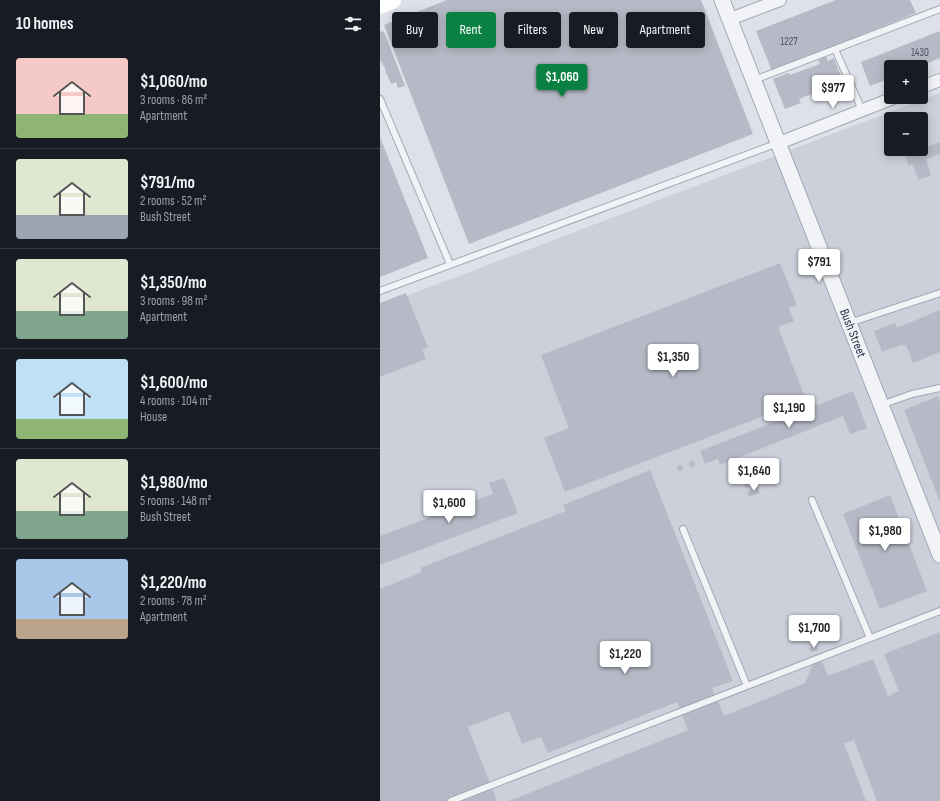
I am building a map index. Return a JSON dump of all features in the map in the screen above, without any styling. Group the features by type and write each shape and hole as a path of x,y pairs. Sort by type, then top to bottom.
{"main road":[{"path":"380,5 392,0"}],"street":[{"name":"Bush Street","path":"722,0 881,405 939,548"},
{"path":"730,19 780,0"},
{"path":"928,84 940,80"},
{"path":"778,143 884,102"}],"lane":[{"path":"754,80 940,9"},
{"path":"835,49 862,110"},
{"path":"380,98 450,264"},
{"path":"380,291 778,143"},
{"path":"849,323 940,293"},
{"path":"881,405 912,394 940,388"},
{"path":"812,500 870,638"},
{"path":"683,529 747,686"},
{"path":"451,801 940,611"}],"shaded area":[{"path":"940,93 940,801 380,801 380,306 884,114 884,156 928,156 928,112 890,112 911,104 928,104 928,98"}],"building":[{"path":"447,0 701,0 753,134 469,244 393,48 438,48 438,12 417,12"},
{"path":"836,0 910,0 916,13 772,71 756,31"},
{"path":"392,22 392,46 384,25"},
{"path":"380,31 384,32 405,86 398,88 396,82 391,84 386,74 385,68 380,60"},
{"path":"940,31 940,58 928,63 928,60 884,60 884,81 870,86 861,62"},
{"path":"826,56 828,61 834,58 843,82 799,99 801,103 785,109 773,79 789,73 790,75 820,64 818,60"},
{"path":"380,137 428,258 380,277"},
{"path":"940,142 940,154 926,159 931,175 919,180 912,164 909,166 905,156 928,156 928,147"},
{"path":"780,263 797,305 789,308 794,321 778,327 806,400 565,492 544,438 569,428 541,355"},
{"path":"406,293 428,347 422,350 426,359 380,377 380,303"},
{"path":"940,310 940,352 913,363 906,345 903,346 903,344 882,352 874,331 895,323 897,328"},
{"path":"853,391 867,428 850,434 843,416 720,465 718,459 705,464 700,451"},
{"path":"938,396 940,402 940,502 904,410"},
{"path":"692,461 695,464 692,467 689,464"},
{"path":"680,465 683,468 680,471 677,468"},
{"path":"650,470 733,681 712,688 724,716 805,683 814,663 821,660 828,676 873,659 888,696 899,691 884,654 940,632 940,801 877,801 854,740 844,743 866,801 509,801 688,730 677,702 548,753 541,737 522,744 509,711 468,727 497,801 380,801 380,589 422,572 420,568 566,511 563,505"},
{"path":"504,478 518,513 380,565 380,536 493,494 489,483"},
{"path":"755,479 757,484 745,488 744,483"},
{"path":"758,487 760,493 749,497 747,492"},
{"path":"890,495 927,591 880,609 843,514"},
{"path":"816,645 818,650 811,652 809,648"}]}
